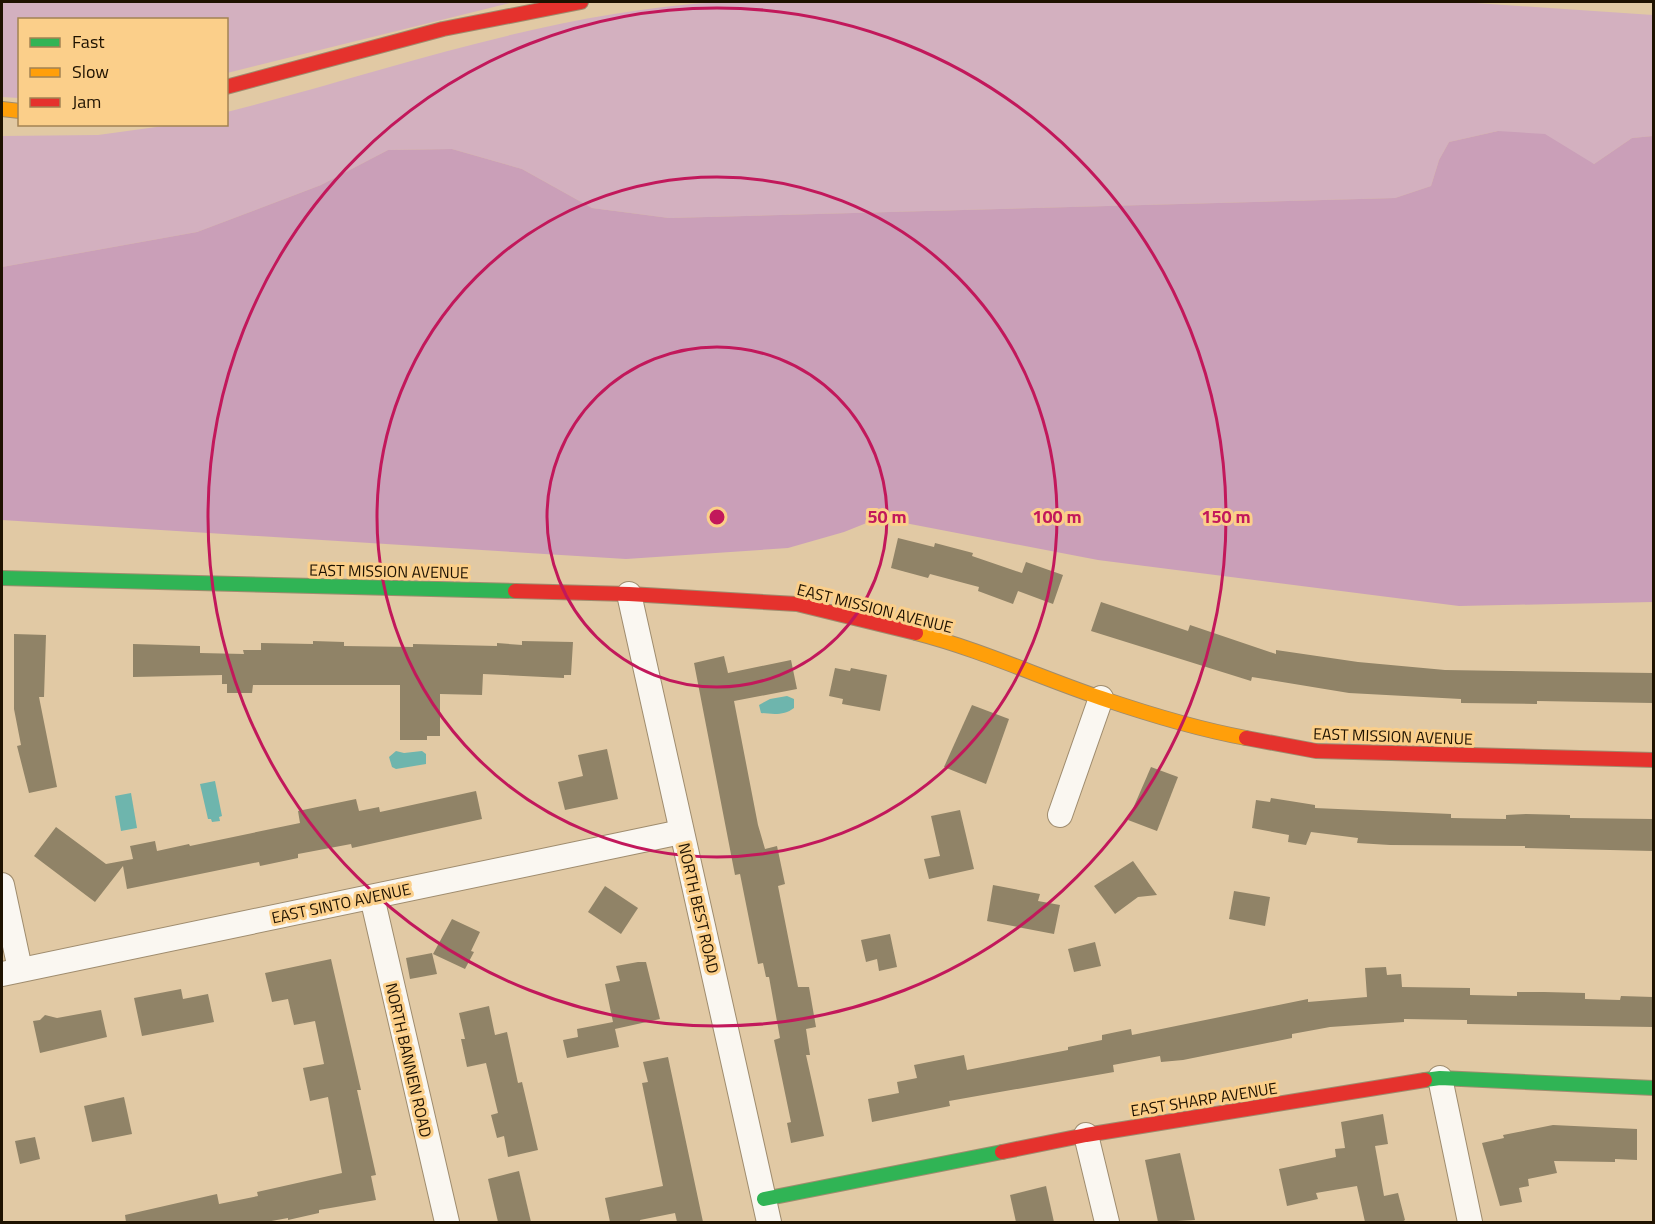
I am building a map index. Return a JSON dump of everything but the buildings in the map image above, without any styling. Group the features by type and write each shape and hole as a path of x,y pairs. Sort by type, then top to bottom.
{"main road":[{"path":"228,86 443,29 580,2"},
{"path":"2,109 18,111"},
{"path":"2,120 18,119"},
{"name":"EAST MISSION AVENUE","path":"2,578 629,594 797,604 947,641 1101,698 1210,731 1316,751 1653,760"},
{"name":"EAST SHARP AVENUE","path":"767,1211 1086,1135 1440,1078 1653,1088"}],"street":[{"name":"NORTH BEST ROAD","path":"629,594 767,1211"},
{"path":"1060,815 1101,698"},
{"name":"EAST SINTO AVENUE","path":"11,972 681,832"},
{"path":"2,885 11,972"},
{"name":"NORTH BANNEN ROAD","path":"372,897 447,1222"},
{"path":"1440,1078 1470,1222"},
{"path":"1086,1135 1107,1222"}],"shaded area":[{"path":"2,2 514,2 228,73 228,18 18,18 18,98 2,97"},
{"path":"722,2 1461,2 1653,15 1653,136 1632,138 1594,164 1498,131 1449,142 1439,160 1431,186 1395,198 669,218 592,208 522,169 452,149 388,150 321,185 197,232 2,267 2,136 98,135 164,126 228,126 228,112 533,30 596,17"},
{"path":"1498,131 1545,134 1594,164 1632,138 1653,136 1653,602 1459,606 1098,560 879,518 844,532 788,548 626,559 2,520 2,267 197,232 321,185 388,150 452,149 522,169 592,208 669,218 1395,198 1431,186 1439,160 1449,142"}],"water":[{"path":"787,696 794,699 794,708 790,711 778,714 761,713 759,705 770,699"},
{"path":"396,751 404,753 422,751 426,754 426,764 396,769 392,767 389,757"},
{"path":"215,781 222,816 219,817 220,821 212,822 208,819 200,784"},
{"path":"131,793 137,828 121,831 115,796"}],"traffic: fast":[{"path":"2,578 515,591"},
{"path":"1425,1080 1440,1078 1654,1088"},
{"path":"764,1199 1002,1152"}],"traffic: slow":[{"path":"2,109 18,111"},
{"path":"916,633 963,647 1137,710 1191,726 1246,738"}],"traffic: jam":[{"path":"228,86 443,29 581,2"},
{"path":"515,591 629,594 797,604 916,633"},
{"path":"1246,738 1316,751 1654,760"},
{"path":"1002,1152 1086,1135 1425,1080"}]}
